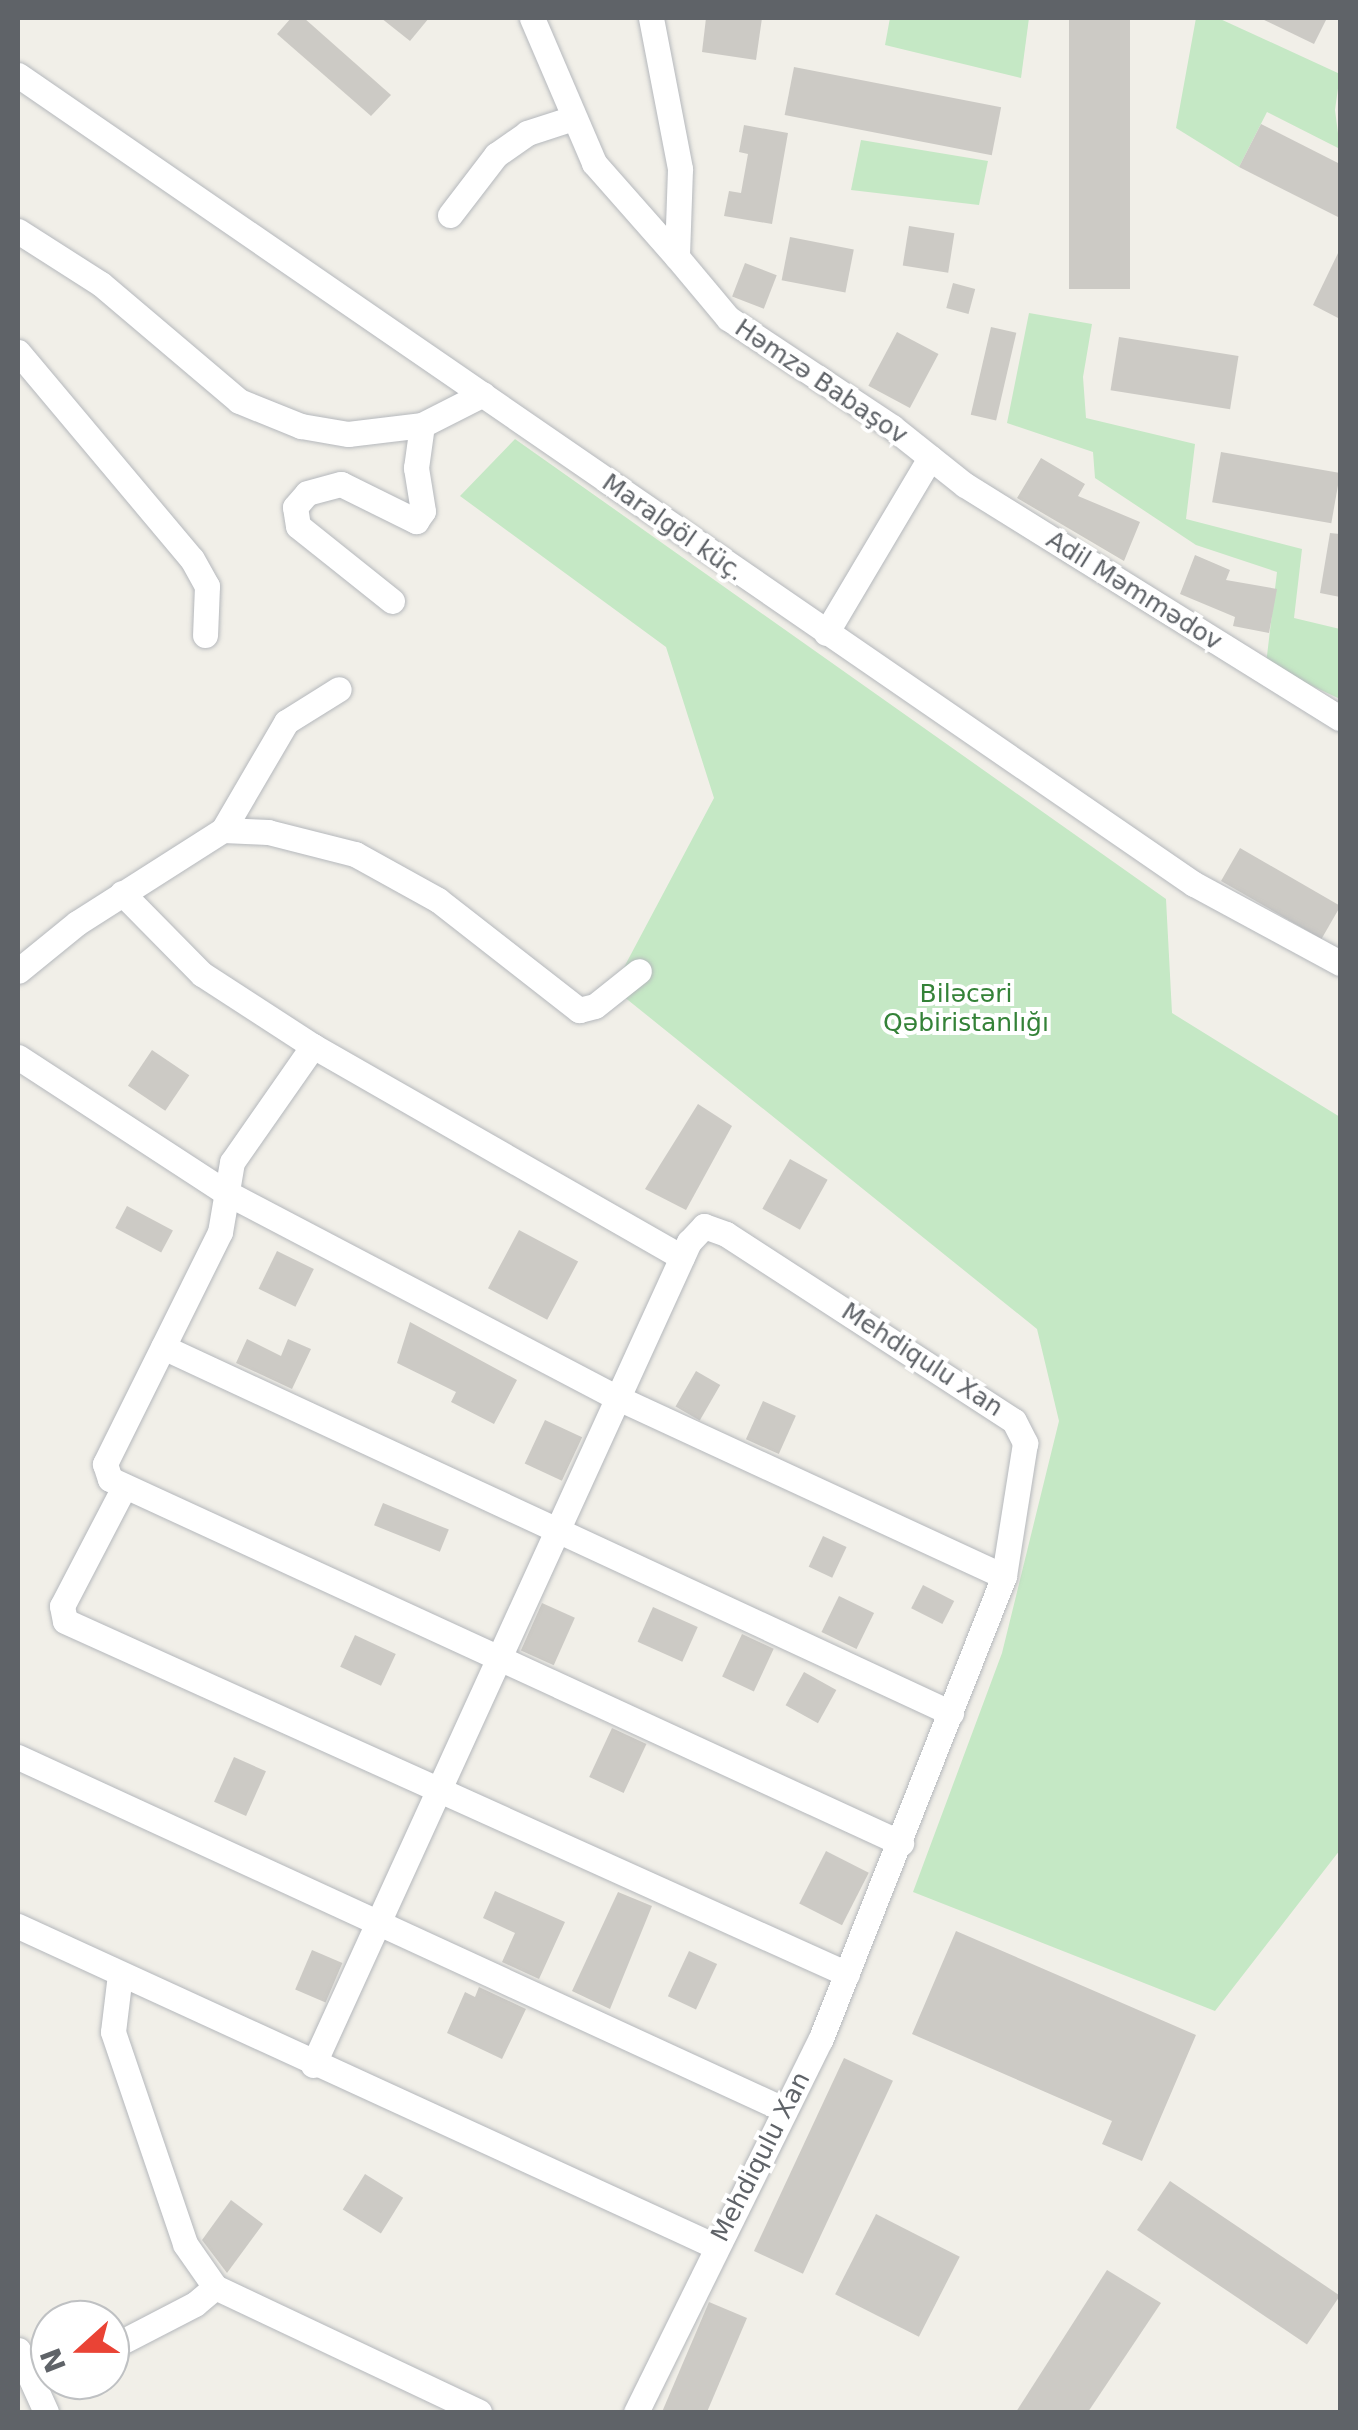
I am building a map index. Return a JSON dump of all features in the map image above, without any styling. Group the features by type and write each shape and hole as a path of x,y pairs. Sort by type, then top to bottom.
{"street":[{"name":"Həmzə Babaşov","path":"532,18 570,119 594,163 677,256 756,341 930,458"},
{"path":"651,18 680,168 677,256"},
{"name":"Maralgöl küç.","path":"18,75 1194,884 1340,964"},
{"path":"450,214 496,155 527,133 570,119"},
{"path":"18,231 101,284 239,401 301,426 348,434 422,426 483,394"},
{"path":"18,352 192,560 207,586 205,634"},
{"path":"392,601 298,526 295,507 307,493 341,484 416,521 424,510 416,468 422,426"},
{"path":"826,633 930,458"},
{"name":"Adil Məmmədov","path":"930,458 1340,718"},
{"path":"18,971 122,893 223,830 286,722 339,689"},
{"path":"223,830 268,832 355,854 438,900 579,1010 596,1006 639,971"},
{"path":"122,893 202,974 313,1046 682,1257"},
{"path":"313,1046 232,1162 220,1232 105,1464 122,1489 902,1843"},
{"path":"18,1056 227,1193 618,1398 1004,1576"},
{"name":"Mehdiqulu Xan","path":"313,2066 682,1257 704,1226 726,1234 1014,1420 1024,1443 1004,1576 952,1713 902,1843 786,2110 715,2246 636,2412"},
{"path":"163,1347 952,1713"},
{"path":"122,1489 62,1606 66,1621 847,1974"},
{"path":"18,1757 786,2110"},
{"path":"18,1926 313,2066 715,2246"},
{"path":"120,1974 112,2032 185,2244 215,2287 479,2412"},
{"path":"130,2338 195,2304 215,2287"}],"green space":[{"path":"890,18 1029,18 1021,78 885,45"},
{"path":"1196,18 1218,18 1340,74 1335,110 1340,149 1267,112 1239,167 1176,128"},
{"path":"861,140 988,161 979,205 851,190"},
{"path":"1029,313 1092,324 1083,377 1086,418 1195,444 1186,519 1302,549 1294,618 1340,629 1340,699 1266,664 1277,572 1196,545 1095,478 1093,452 1007,423"},
{"name":"Biləcəri Qəbiristanlığı","path":"515,439 1166,899 1172,1013 1340,1117 1340,1850 1215,2011 913,1892 1002,1653 1059,1421 1037,1329 613,988 714,798 666,647 460,496"}],"building":[{"path":"291,18 304,18 391,95 371,116 277,34"},
{"path":"381,18 429,18 410,41"},
{"path":"706,18 762,18 756,60 702,52"},
{"path":"1069,18 1130,18 1130,289 1069,289"},
{"path":"1260,18 1327,18 1314,44"},
{"path":"794,67 1001,107 992,155 785,115"},
{"path":"1261,124 1340,164 1340,218 1239,167"},
{"path":"744,125 788,133 772,224 724,216 729,191 741,193 748,154 739,152"},
{"path":"909,226 954,233 948,273 903,266"},
{"path":"790,237 854,249 845,293 782,280"},
{"path":"1340,249 1340,319 1313,305"},
{"path":"745,263 777,275 764,309 732,297"},
{"path":"953,283 975,289 968,314 946,308"},
{"path":"991,327 1016,333 996,421 971,415"},
{"path":"897,332 938,354 910,408 868,386"},
{"path":"1119,337 1239,356 1230,409 1111,390"},
{"path":"1221,452 1340,473 1331,523 1212,502"},
{"path":"1041,458 1085,484 1078,496 1140,522 1124,561 1017,498"},
{"path":"1330,533 1340,534 1340,597 1320,593"},
{"path":"1195,555 1230,570 1226,580 1277,589 1269,633 1233,626 1235,617 1180,594"},
{"path":"1240,848 1340,906 1321,939 1221,881"},
{"path":"152,1050 189,1075 165,1111 128,1086"},
{"path":"698,1104 732,1126 686,1210 645,1189"},
{"path":"790,1159 828,1180 800,1230 762,1209"},
{"path":"127,1206 173,1230 161,1252 115,1228"},
{"path":"519,1230 578,1261 547,1320 488,1288"},
{"path":"277,1251 314,1269 295,1307 259,1289"},
{"path":"410,1322 517,1380 494,1424 451,1402 456,1392 397,1363"},
{"path":"247,1339 281,1356 288,1339 311,1349 292,1389 236,1363"},
{"path":"696,1371 720,1385 700,1421 676,1407"},
{"path":"763,1401 796,1416 779,1454 746,1439"},
{"path":"545,1420 582,1437 562,1481 525,1464"},
{"path":"383,1503 449,1530 440,1552 374,1525"},
{"path":"823,1536 847,1547 832,1578 809,1567"},
{"path":"923,1585 954,1601 942,1624 911,1608"},
{"path":"839,1596 874,1613 857,1649 821,1632"},
{"path":"542,1603 575,1618 554,1665 521,1651"},
{"path":"653,1607 698,1627 682,1662 638,1642"},
{"path":"742,1634 774,1649 754,1691 722,1677"},
{"path":"355,1635 396,1654 381,1686 340,1667"},
{"path":"804,1672 836,1690 818,1723 786,1705"},
{"path":"612,1728 646,1744 624,1793 589,1777"},
{"path":"234,1757 266,1771 246,1816 214,1802"},
{"path":"826,1851 869,1873 842,1925 799,1904"},
{"path":"495,1891 565,1922 539,1979 502,1962 515,1933 483,1918"},
{"path":"618,1892 652,1906 610,2009 572,1991"},
{"path":"956,1931 1196,2035 1142,2161 1102,2144 1112,2121 912,2034"},
{"path":"312,1950 342,1963 326,2002 295,1990"},
{"path":"689,1951 717,1964 696,2009 668,1996"},
{"path":"479,1987 526,2009 502,2059 447,2033 465,1992 475,1997"},
{"path":"844,2058 893,2081 803,2274 754,2251"},
{"path":"365,2174 403,2198 381,2233 343,2210"},
{"path":"1170,2181 1340,2296 1307,2345 1137,2230"},
{"path":"231,2200 263,2224 227,2273 202,2240"},
{"path":"876,2214 960,2257 919,2337 835,2294"},
{"path":"1107,2270 1161,2303 1088,2412 1016,2412"},
{"path":"709,2302 747,2318 707,2412 662,2412"}]}
